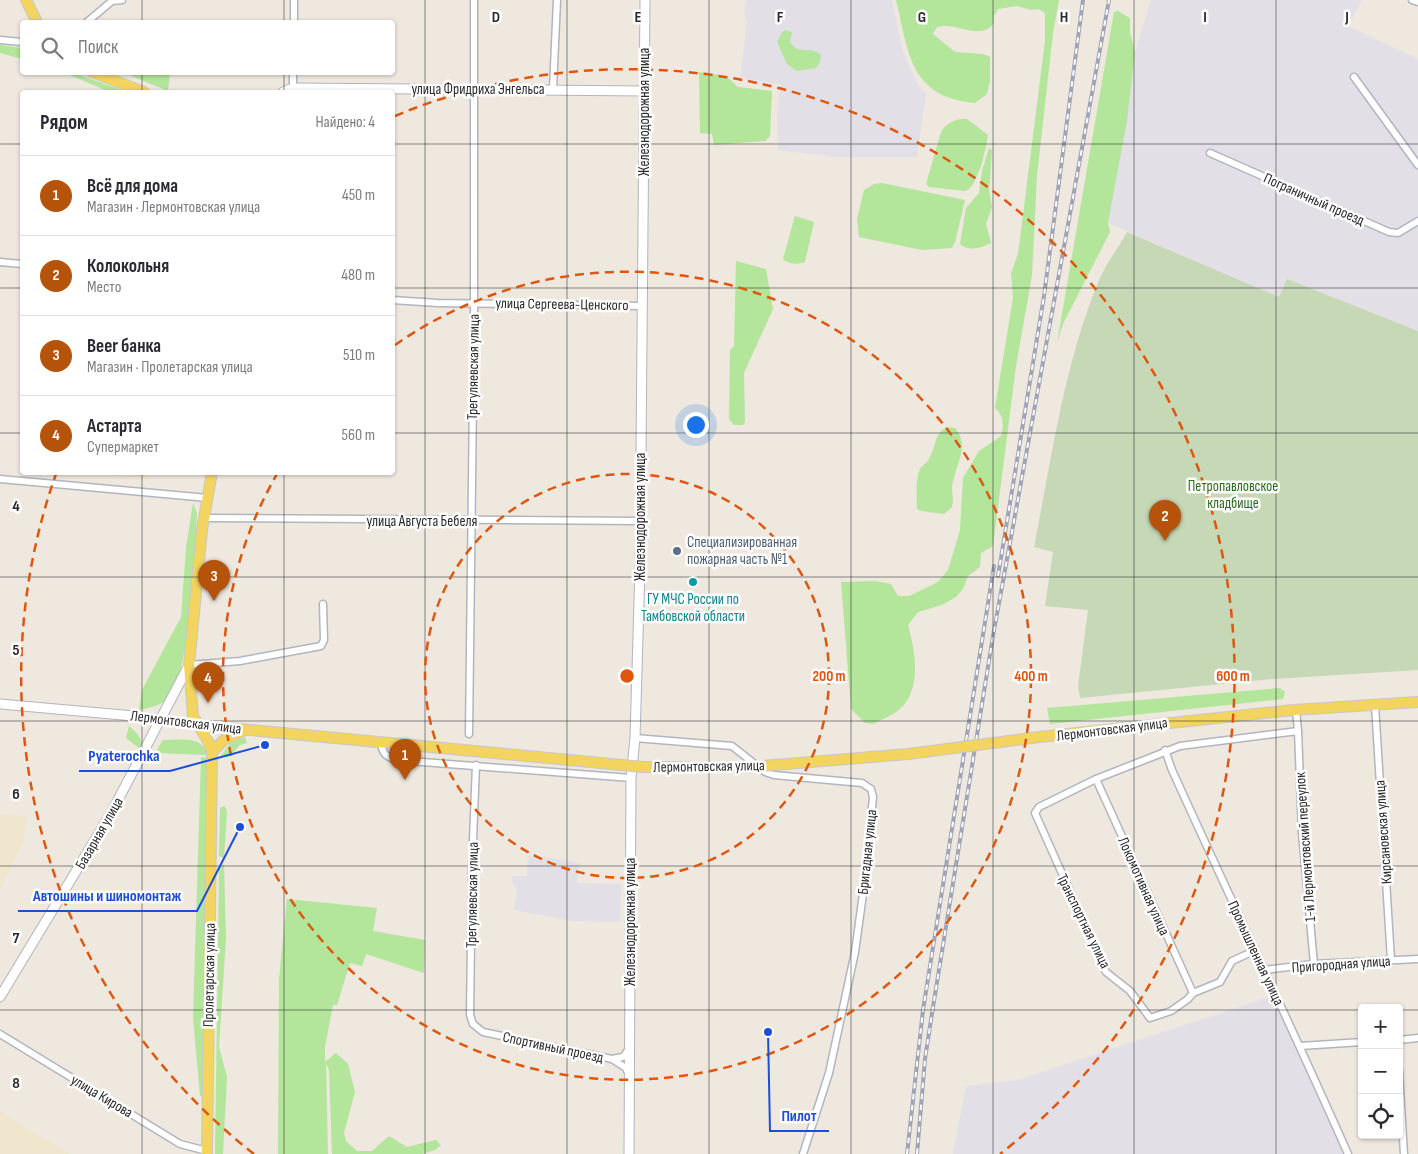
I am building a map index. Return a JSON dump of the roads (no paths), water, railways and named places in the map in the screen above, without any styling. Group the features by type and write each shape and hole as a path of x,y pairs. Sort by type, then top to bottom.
{"main road":[{"path":"26,0 36,20"},
{"path":"100,75 139,90"},
{"name":"Пролетарская улица","path":"207,1153 212,752 209,743 197,725 191,705 189,665 204,518 212,475"},
{"name":"Лермонтовская улица","path":"197,725 643,767 751,767 899,755 1039,737 1296,710 1418,702"},
{"path":"212,752 229,736 248,730"}],"street":[{"path":"89,20 113,1 122,0"},
{"path":"294,0 294,20"},
{"name":"Трегуляевская улица","path":"469,734 474,303 474,0"},
{"path":"553,89 557,0"},
{"name":"Железнодорожная улица","path":"629,1154 631,778 635,738 640,521 645,0"},
{"path":"1412,0 1418,2"},
{"path":"0,40 20,42"},
{"path":"293,75 293,88"},
{"path":"1354,77 1418,165"},
{"name":"улица Фридриха Энгельса","path":"288,90 293,88 644,91"},
{"name":"Пограничный проезд","path":"1210,153 1389,232 1398,233 1418,221"},
{"path":"0,262 20,264"},
{"name":"улица Сергеева-Ценского","path":"395,300 641,306"},
{"path":"0,479 208,498"},
{"name":"улица Августа Бебеля","path":"204,518 640,521"},
{"path":"189,665 240,661 321,646 324,640 323,604"},
{"name":"Базарная улица","path":"0,997 110,815 162,720 189,665"},
{"name":"Лермонтовская улица","path":"0,704 197,725"},
{"name":"Кирсановская улица","path":"1375,705 1391,960"},
{"name":"1-й Лермонтовский переулок","path":"1296,710 1302,833 1314,964"},
{"path":"1096,779 1180,746 1298,731"},
{"name":"Бригадная улица","path":"635,738 732,746 741,751 765,772 862,783 871,789 873,797 855,952 829,1073 803,1154"},
{"path":"381,742 387,757 396,760 631,778"},
{"name":"Промышленная улица","path":"1166,750 1172,770 1348,1154"},
{"name":"Трегуляевская улица","path":"473,1024 470,1015 472,865 476,765"},
{"name":"Транспортная улица","path":"1096,779 1039,807 1035,813 1106,972 1130,991 1150,1018 1172,1011 1188,1000 1192,993"},
{"name":"Локомотивная улица","path":"1096,779 1192,993"},
{"path":"1192,993 1220,982 1232,961 1254,951"},
{"name":"Пригородная улица","path":"1264,970 1314,964 1418,959"},
{"name":"Спортивный проезд","path":"473,1024 483,1032 612,1060 626,1068 630,1076"},
{"name":"улица Кирова","path":"0,1034 180,1144 207,1153"},
{"path":"1403,1040 1418,1038"},
{"path":"1300,1046 1358,1042"},
{"path":"612,1060 622,1057 630,1046"},
{"path":"1400,1094 1404,1154"}],"railway":[{"path":"998,576 1044,296 1083,0"},
{"path":"917,1154 925,1059 993,636 1109,0"},
{"path":"907,1154 923,1010 994,566"}],"place":[{"name":"Колокольня","path":"1165,541"},
{"name":"Специализированная пожарная часть №1","path":"677,551"},
{"name":"ГУ МЧС России по Тамбовской области","path":"693,582"},
{"name":"Beer банка","path":"214,601"},
{"name":"Астарта","path":"208,703"},
{"name":"Pyaterochka","path":"265,745"},
{"name":"Всё для дома","path":"405,780"},
{"name":"Автошины и шиномонтаж","path":"240,827"},
{"name":"Пилот","path":"768,1032"}],"park label":[{"name":"Петропавловское кладбище","path":"1233,494"}]}
